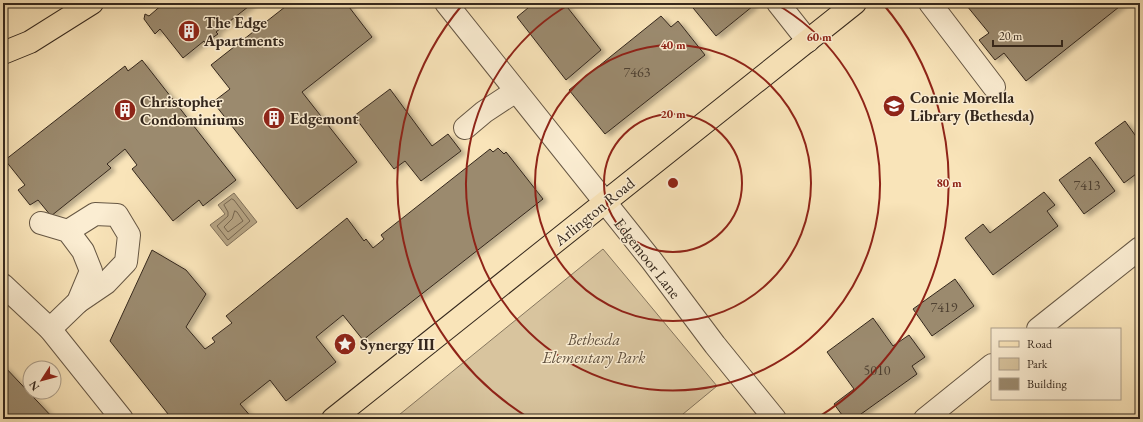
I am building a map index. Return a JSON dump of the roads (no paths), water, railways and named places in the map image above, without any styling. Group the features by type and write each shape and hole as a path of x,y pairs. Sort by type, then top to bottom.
{"main road":[{"path":"3,53 30,42 92,3"},
{"name":"Arlington Road","path":"333,419 855,3"}],"street":[{"name":"Edgemoor Lane","path":"446,3 652,261 715,345 775,419"},
{"path":"778,3 808,41"},
{"path":"930,3 994,87"},
{"path":"465,128 484,112 516,91"},
{"path":"50,329 78,302 106,283 126,262 128,235 117,215 96,214 68,231"},
{"path":"41,223 68,231 83,251 91,271 78,302"},
{"path":"1039,328 1140,249"},
{"path":"3,285 50,329 122,419"},
{"path":"924,419 991,366"}],"water":[{"path":"234,193 257,222 227,246 210,225 225,214 218,205"}],"place":[{"name":"The Edge Apartments","path":"189,31"},
{"name":"Connie Morella Library (Bethesda)","path":"894,106"},
{"name":"Christopher Condominiums","path":"125,110"},
{"name":"Edgemont","path":"274,118"},
{"name":"Synergy III","path":"345,344"}],"park label":[{"name":"Bethesda Elementary Park","path":"594,348"}]}
